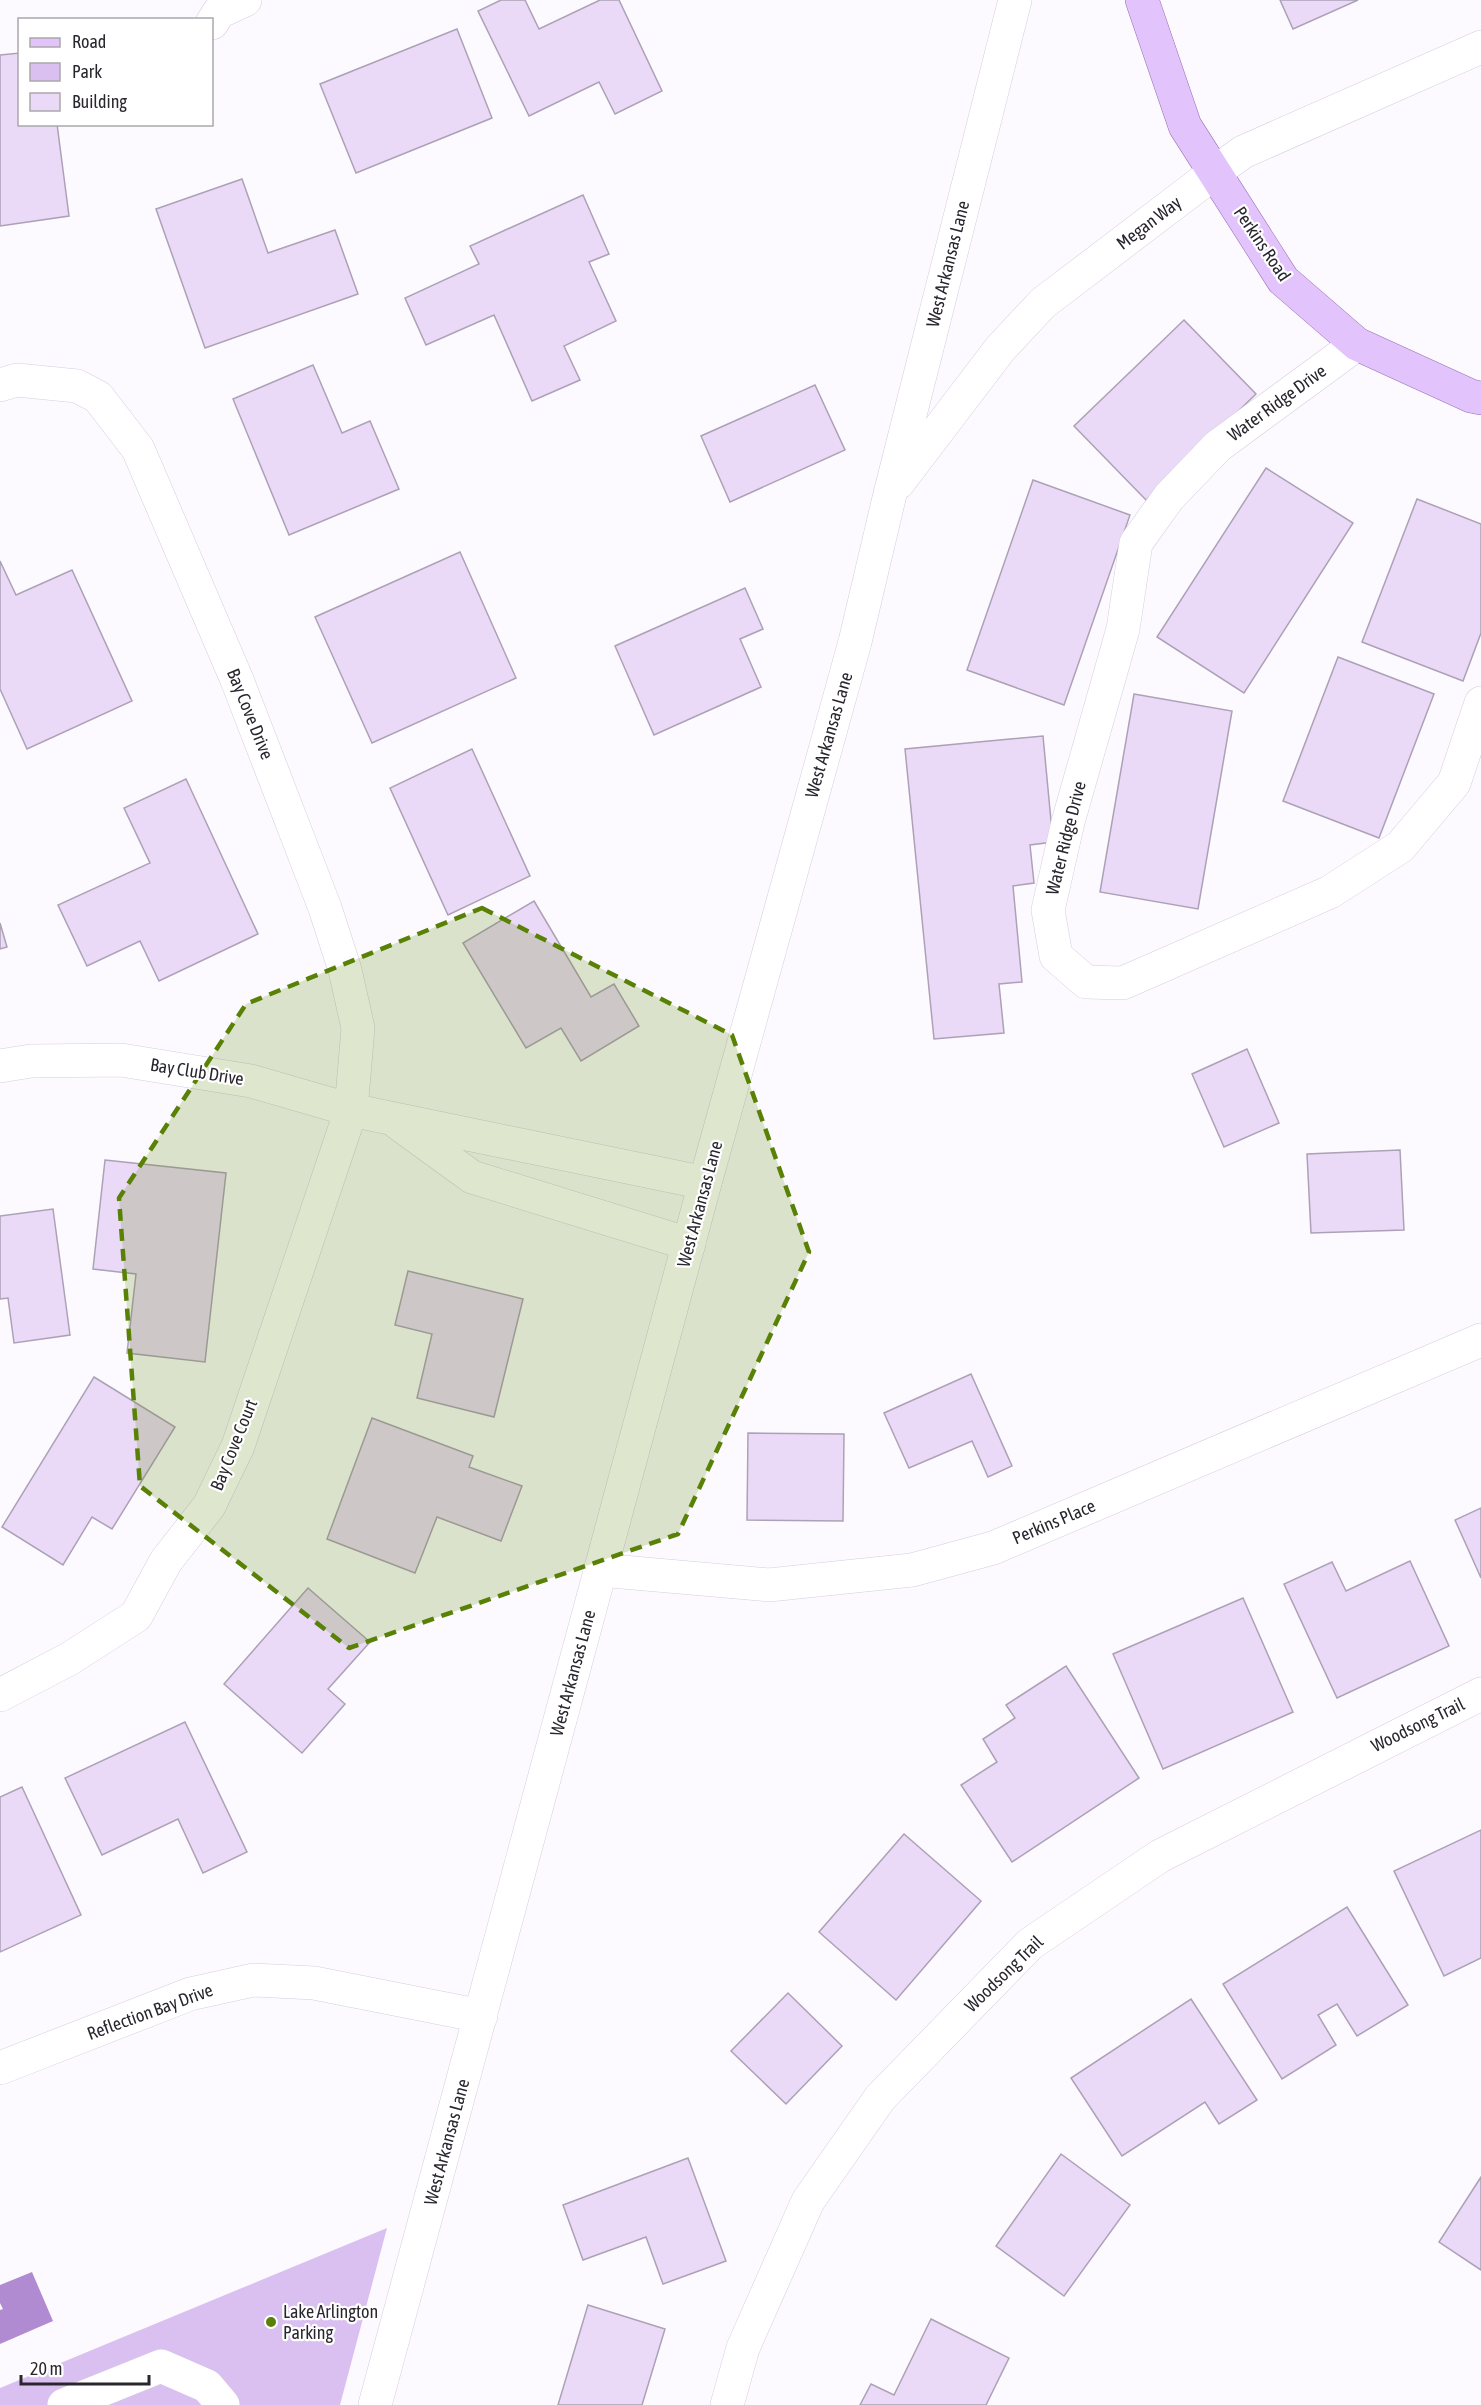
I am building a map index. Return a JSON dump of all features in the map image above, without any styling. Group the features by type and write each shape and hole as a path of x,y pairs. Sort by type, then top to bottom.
{"main road":[{"name":"Perkins Road","path":"1142,0 1185,126 1284,280 1358,344 1471,396 1481,398"}],"street":[{"path":"213,21 219,12 245,0"},
{"name":"West Arkansas Lane","path":"375,2405 705,1183 855,642 890,494 1015,0"},
{"name":"Megan Way","path":"890,494 1000,349 1043,303 1243,152 1481,47"},
{"name":"Water Ridge Drive","path":"1358,344 1218,446 1170,496 1136,543 1123,629 1068,822 1048,910 1056,956 1086,982 1123,983 1329,892 1400,847 1455,783 1481,703"},
{"name":"Bay Cove Drive","path":"0,385 17,380 77,386 98,397 138,449 237,680 326,908 345,970 358,1028 351,1110"},
{"name":"Bay Club Drive","path":"0,1066 31,1061 121,1060 251,1081 351,1110 705,1183"},
{"name":"Bay Cove Court","path":"0,1695 69,1659 136,1616 166,1561 209,1506 238,1446 351,1110"},
{"name":"Bay Club Drive","path":"390,1118 472,1177 689,1244"},
{"name":"Perkins Place","path":"600,1570 769,1585 912,1570 993,1548 1481,1340"},
{"name":"Woodsong Trail","path":"727,2405 743,2348 808,2201 880,2098 1030,1944 1160,1856 1481,1694"},
{"name":"Reflection Bay Drive","path":"0,2068 190,1994 253,1980 314,1983 481,2016"},
{"path":"64,2405 105,2396 161,2366 207,2386 223,2405"}],"highlighted area":[{"path":"482,908 732,1035 809,1252 678,1534 349,1648 140,1486 119,1198 246,1004"}],"green space":[{"name":"Lake Arlington Parking","path":"387,2228 340,2405 0,2405 0,2388"}],"shaded area":[{"path":"32,2272 53,2321 0,2344 0,2310 3,2309 0,2303 0,2285"}],"building":[{"path":"501,0 525,0 539,29 600,0 619,0 662,91 615,114 599,82 529,116 478,11"},
{"path":"1280,0 1358,0 1293,29"},
{"path":"457,29 492,118 356,173 320,84"},
{"path":"18,53 18,126 57,126 69,216 0,226 0,55"},
{"path":"242,179 268,253 335,230 358,294 205,348 156,209"},
{"path":"583,195 609,254 589,262 616,321 564,346 580,380 532,401 494,315 426,345 405,298 479,264 470,246"},
{"path":"1184,320 1256,394 1146,500 1074,426"},
{"path":"313,365 342,433 370,421 399,489 289,535 233,399"},
{"path":"815,385 845,450 730,502 701,436"},
{"path":"1266,468 1353,523 1244,693 1157,637"},
{"path":"1033,480 1130,515 1064,705 967,670"},
{"path":"1417,499 1481,524 1481,633 1463,681 1362,642"},
{"path":"460,552 516,678 372,743 315,617"},
{"path":"0,561 16,595 72,570 132,701 27,749 0,689"},
{"path":"745,588 763,629 740,639 761,687 654,735 615,646"},
{"path":"1338,657 1434,694 1379,838 1283,801"},
{"path":"1134,694 1232,711 1198,909 1100,892"},
{"path":"1043,736 1053,842 1030,845 1034,883 1013,886 1022,982 999,984 1004,1033 934,1039 905,749"},
{"path":"472,749 530,876 448,915 390,788"},
{"path":"186,779 258,934 159,981 140,941 87,966 58,905 150,863 124,808"},
{"path":"534,901 591,997 614,984 639,1026 581,1061 561,1028 526,1048 463,943"},
{"path":"0,923 7,947 0,949"},
{"path":"1247,1049 1279,1123 1224,1147 1192,1074"},
{"path":"1400,1150 1404,1230 1311,1233 1307,1154"},
{"path":"105,1160 226,1173 205,1362 127,1353 136,1274 93,1269"},
{"path":"53,1209 70,1335 14,1343 8,1298 0,1299 0,1216"},
{"path":"408,1271 523,1299 494,1417 417,1398 432,1334 395,1325"},
{"path":"971,1374 1012,1466 988,1477 972,1441 909,1468 884,1413"},
{"path":"94,1377 175,1427 112,1529 92,1517 63,1565 2,1527"},
{"path":"372,1418 473,1456 469,1467 522,1486 501,1541 437,1517 415,1573 327,1539"},
{"path":"748,1433 844,1434 843,1521 747,1520"},
{"path":"1481,1508 1481,1578 1455,1520"},
{"path":"1410,1561 1449,1646 1337,1698 1284,1584 1332,1562 1346,1591"},
{"path":"308,1588 370,1642 328,1689 345,1704 302,1753 224,1684"},
{"path":"1243,1598 1293,1712 1163,1769 1113,1654"},
{"path":"1066,1666 1139,1778 1012,1862 961,1785 997,1762 983,1739 1015,1718 1006,1705"},
{"path":"185,1722 247,1852 203,1873 178,1819 102,1855 65,1778"},
{"path":"22,1787 81,1915 0,1952 0,1797"},
{"path":"1481,1830 1481,1958 1444,1976 1394,1871"},
{"path":"904,1834 981,1901 896,2000 819,1932"},
{"path":"1347,1907 1408,2005 1357,2036 1337,2004 1318,2015 1336,2045 1282,2079 1223,1984"},
{"path":"788,1993 842,2046 786,2104 731,2051"},
{"path":"1191,1999 1257,2100 1219,2124 1205,2102 1122,2156 1071,2078"},
{"path":"1061,2154 1130,2205 1064,2296 996,2246"},
{"path":"688,2158 726,2261 663,2284 646,2237 583,2260 563,2205"},
{"path":"1481,2177 1481,2270 1439,2242"},
{"path":"588,2305 665,2329 642,2405 558,2405"},
{"path":"931,2319 1009,2358 986,2405 860,2405 871,2384 894,2395"}],"place":[{"name":"Lake Arlington Parking","path":"271,2322"}]}
